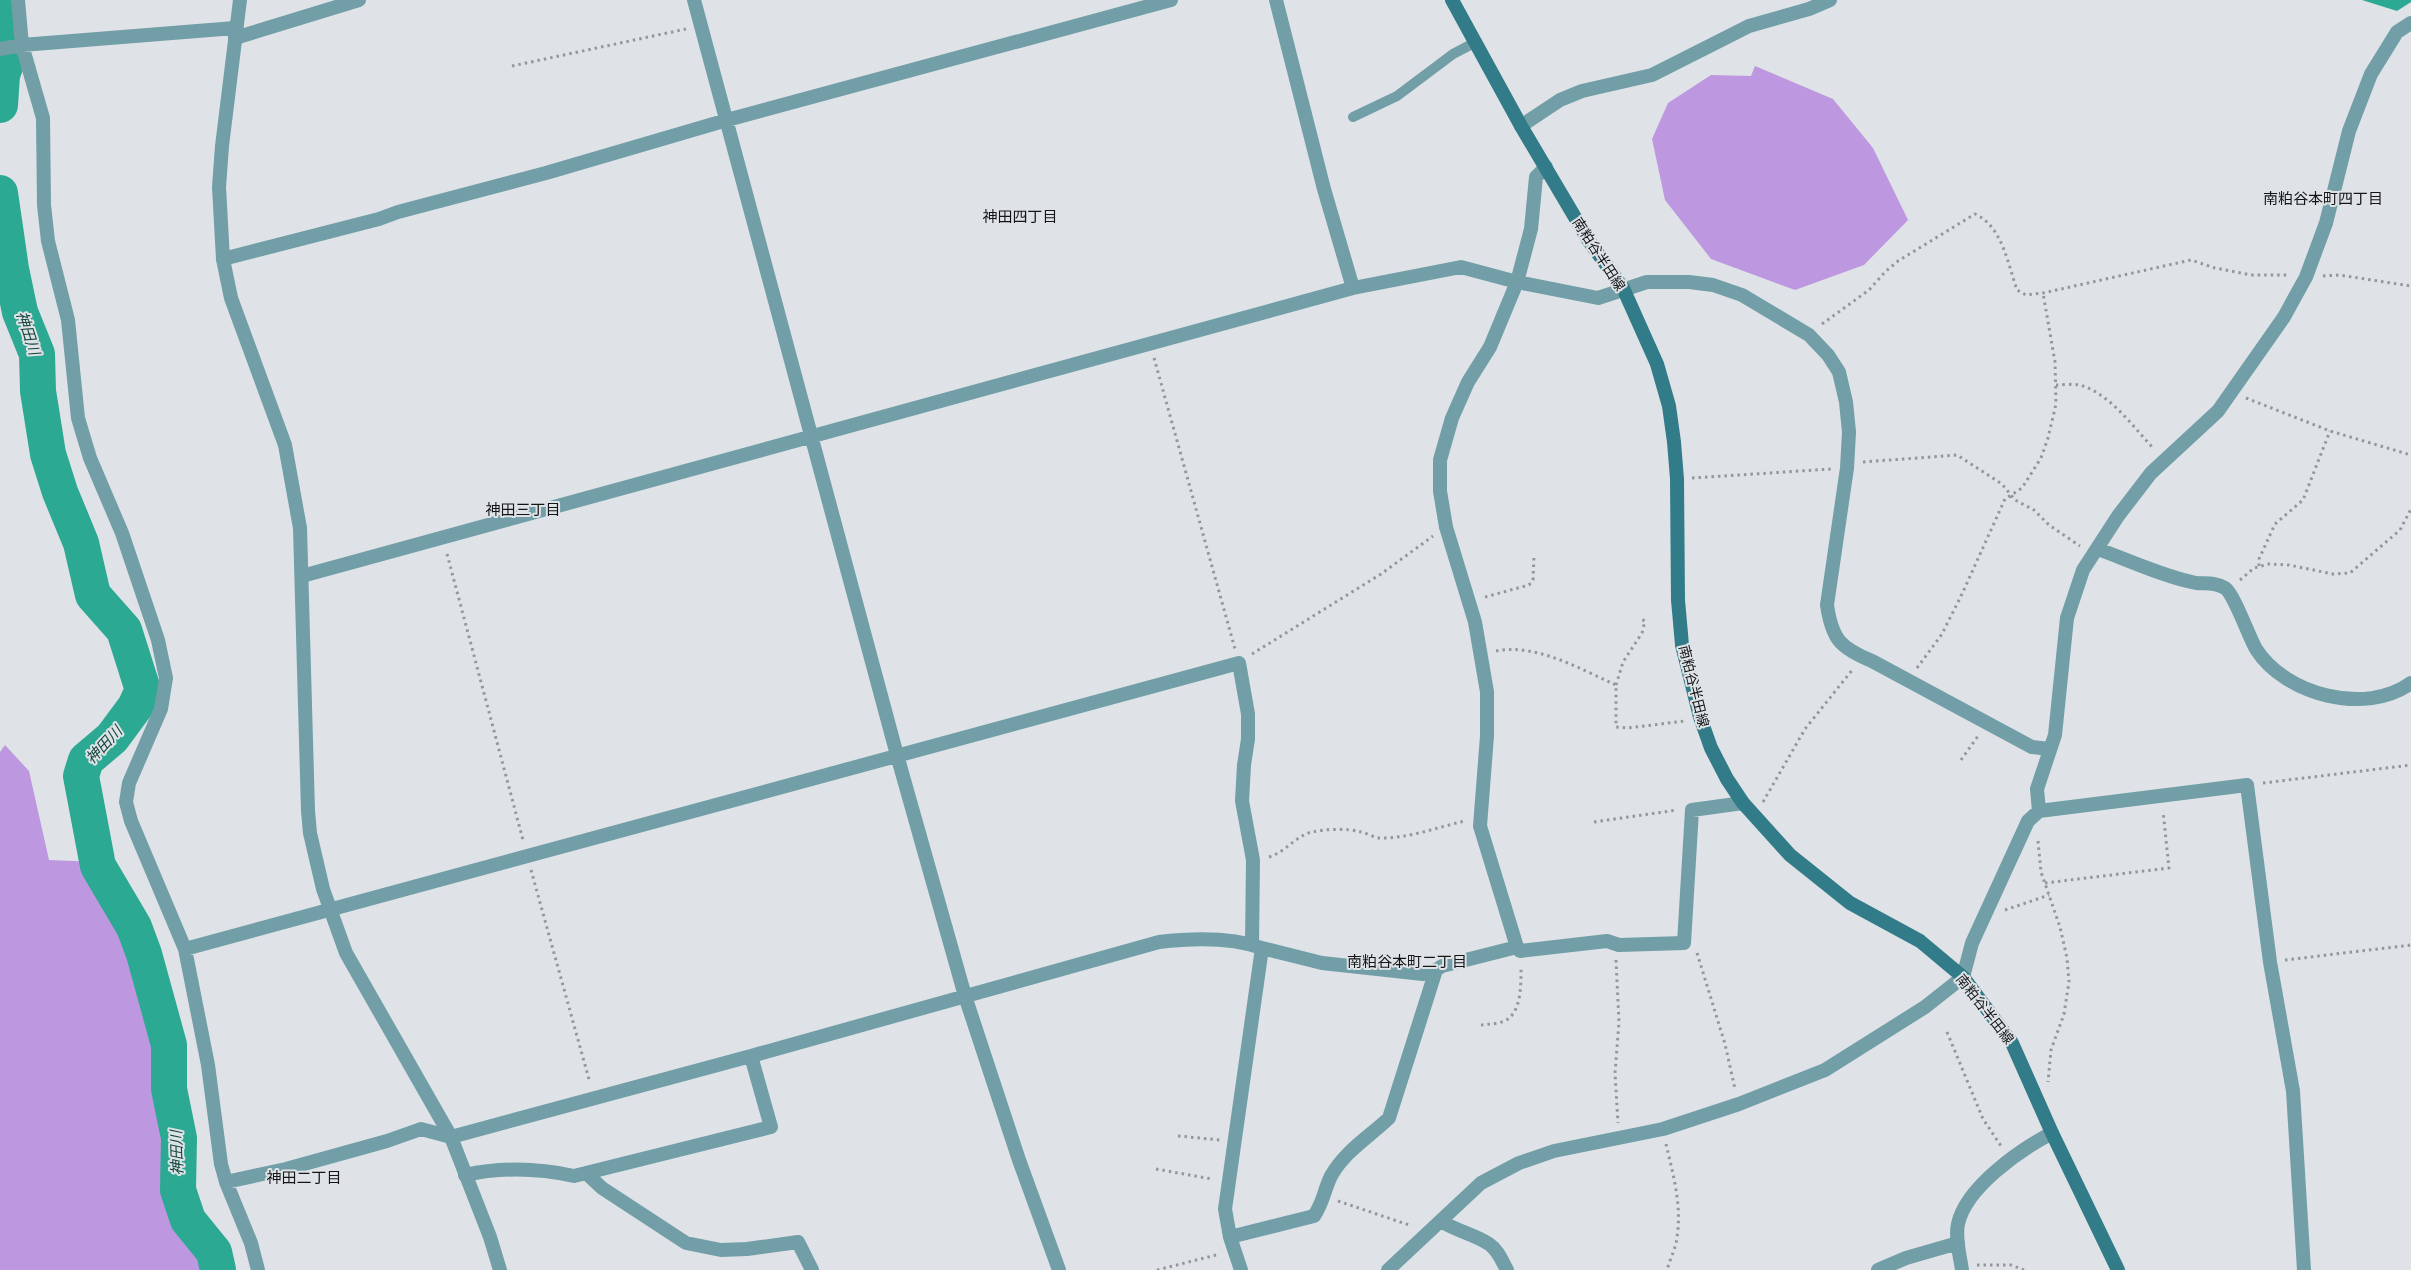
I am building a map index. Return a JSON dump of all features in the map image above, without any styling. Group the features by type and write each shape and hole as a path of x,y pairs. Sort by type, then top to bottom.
{"main road":[{"name":"南粕谷半田線","path":"1452,0 1520,126 1589,241 1623,288 1657,364 1669,406 1677,479 1678,600 1682,645 1700,717 1711,748 1727,779 1752,813 1790,855 1835,891 1879,920 1920,941 1963,977 2012,1043 2052,1133 2118,1270"}],"street":[{"path":"18,0 22,45 43,118 44,205 48,240 68,320 78,418 90,458 122,532 158,640 166,678 162,709 129,784 126,802 131,821 185,949 208,1065 221,1164 226,1182 251,1243 258,1270"},
{"path":"240,0 222,146 220,187 223,260 231,298 271,402 289,462 300,528 308,811 317,862 330,909 346,953 451,1137 490,1237 500,1270"},
{"path":"0,49 22,45 235,33 359,0"},
{"path":"694,0 897,755 965,996 1019,1160 1059,1270"},
{"path":"223,260 546,173 727,120 1170,0"},
{"path":"1276,0 1324,190 1353,288"},
{"path":"1520,126 1560,100 1582,91 1652,75 1750,26 1809,9 1830,0"},
{"path":"2037,812 2036,789 2055,735 2068,618 2083,570 2118,516 2151,473 2218,411 2284,318 2306,277 2326,223 2349,131 2371,74 2397,32 2411,23"},
{"path":"1519,949 1491,869 1480,826 1488,736 1487,692 1475,622 1446,527 1440,491 1440,460 1452,418 1468,382 1490,348 1517,282 1531,228 1536,177 1546,167"},
{"path":"302,576 813,438 1353,288 1462,267 1517,282 1598,298 1623,288 1647,282 1689,282 1713,286 1742,295 1809,336 1828,355 1839,372 1846,402 1849,432 1847,465 1827,604 1835,636 1849,652 1908,680 2032,747 2049,748"},
{"path":"2096,552 2196,583 2213,583 2227,589 2256,650 2277,672 2315,693 2360,701 2400,691 2411,683"},
{"path":"185,949 1239,663 1248,722 1242,801 1253,860 1257,947 1236,1138 1228,1179 1225,1209 1232,1242 1241,1270"},
{"path":"1388,1270 1481,1183 1520,1163 1554,1151 1663,1129 1739,1104 1825,1070 1925,1007 1963,977 1972,943 2028,821 2037,812 2247,785 2270,962 2293,1091 2304,1270"},
{"path":"226,1182 286,1169 387,1141 421,1129 451,1137 752,1056 1160,942 1184,939 1257,947 1322,963 1423,974 1442,966 1519,949 1607,941 1615,944 1684,943 1692,810 1743,802"},
{"path":"1232,1242 1314,1216 1325,1197 1330,1178 1340,1163 1362,1140 1374,1133 1389,1118 1436,970"},
{"path":"465,1175 495,1169 550,1170 574,1176 771,1127 752,1056"},
{"path":"1961,1268 1957,1226 1964,1208 1981,1186 2011,1159 2052,1133"},
{"path":"586,1173 602,1188 627,1203 656,1226 686,1243 721,1250 747,1250 798,1242 812,1270"},
{"path":"1441,1222 1452,1229 1488,1244 1499,1254 1507,1270"},
{"path":"1878,1270 1906,1258 1958,1243"}],"lane":[{"path":"1353,118 1397,96 1453,54 1474,43"}],"path":[{"path":"512,66 701,26"},
{"path":"1809,336 1869,290 1898,261 1975,214 1985,219 1995,230 2017,290 2026,295 2043,293 2191,260 2215,268 2251,275 2306,277 2339,275 2411,286"},
{"path":"1908,680 1942,634 1978,562 2005,499 2022,488 2041,458 2056,404 2055,362 2043,293"},
{"path":"1150,344 1239,663 1261,647 1307,622 1381,574 1446,527"},
{"path":"2056,385 2083,386 2108,401 2165,461"},
{"path":"2232,392 2330,431 2411,454"},
{"path":"2259,566 2259,559 2275,524 2303,500 2330,431"},
{"path":"1677,479 1957,455 2002,484 2015,500 2041,515 2058,532 2096,552"},
{"path":"2227,589 2235,586 2254,568 2269,564 2289,565 2333,574 2350,573 2400,530 2411,509"},
{"path":"442,538 594,1098"},
{"path":"1469,602 1529,585 1533,580 1534,555"},
{"path":"1639,618 1644,621 1642,633 1623,662 1616,685 1616,727 1628,728 1700,717"},
{"path":"1480,654 1513,648 1557,659 1616,685"},
{"path":"1752,813 1761,806 1804,729 1863,657"},
{"path":"1961,760 1988,724"},
{"path":"2247,785 2411,765"},
{"path":"2045,883 2170,868 2161,795"},
{"path":"1594,822 1690,808 1692,810"},
{"path":"2036,1095 2049,1080 2051,1050 2068,997 2067,958 2050,895 2041,872 2037,812"},
{"path":"1253,860 1274,855 1301,836 1314,832 1360,831 1378,838 1400,836 1480,817"},
{"path":"1988,910 1994,913 2050,895"},
{"path":"1684,943 1694,942 1726,1044 1739,1104"},
{"path":"1615,944 1619,1022 1615,1073 1619,1139"},
{"path":"2270,962 2411,945"},
{"path":"1480,1025 1501,1022 1508,1019 1513,1013 1519,996 1519,949"},
{"path":"1947,1032 1983,1119 2011,1159"},
{"path":"1663,1129 1677,1195 1679,1219 1677,1238 1667,1270"},
{"path":"1178,1136 1216,1140 1236,1138"},
{"path":"1156,1169 1218,1180 1228,1179"},
{"path":"1325,1197 1430,1232"},
{"path":"1156,1270 1214,1256 1232,1242"},
{"path":"1961,1268 2011,1265 2024,1270"}],"shaded area":[{"path":"2362,0 2411,0 2411,2 2397,11"},
{"path":"1755,66 1833,99 1873,148 1908,220 1864,265 1795,290 1711,259 1665,200 1652,139 1668,103 1711,75 1751,76"},
{"path":"5,745 29,771 49,860 98,862 154,967 162,1067 181,1233 217,1259 219,1270 0,1270 0,752"}],"waterway":[{"name":"神田川","path":"0,105 2,75 7,61 1,0"},
{"name":"神田川","path":"0,193 11,269 20,312 37,354 38,391 48,454 60,492 81,543 93,595 124,630 143,690 135,707 112,738 86,760 81,776 98,866 134,927 144,954 169,1045 169,1089 179,1138 178,1190 188,1220 214,1252 218,1270"}],"district":[{"name":"南粕谷本町四丁目","path":"2323,199"},
{"name":"神田四丁目","path":"1020,217"},
{"name":"神田三丁目","path":"523,510"},
{"name":"南粕谷本町二丁目","path":"1407,962"},
{"name":"神田二丁目","path":"304,1178"}]}
